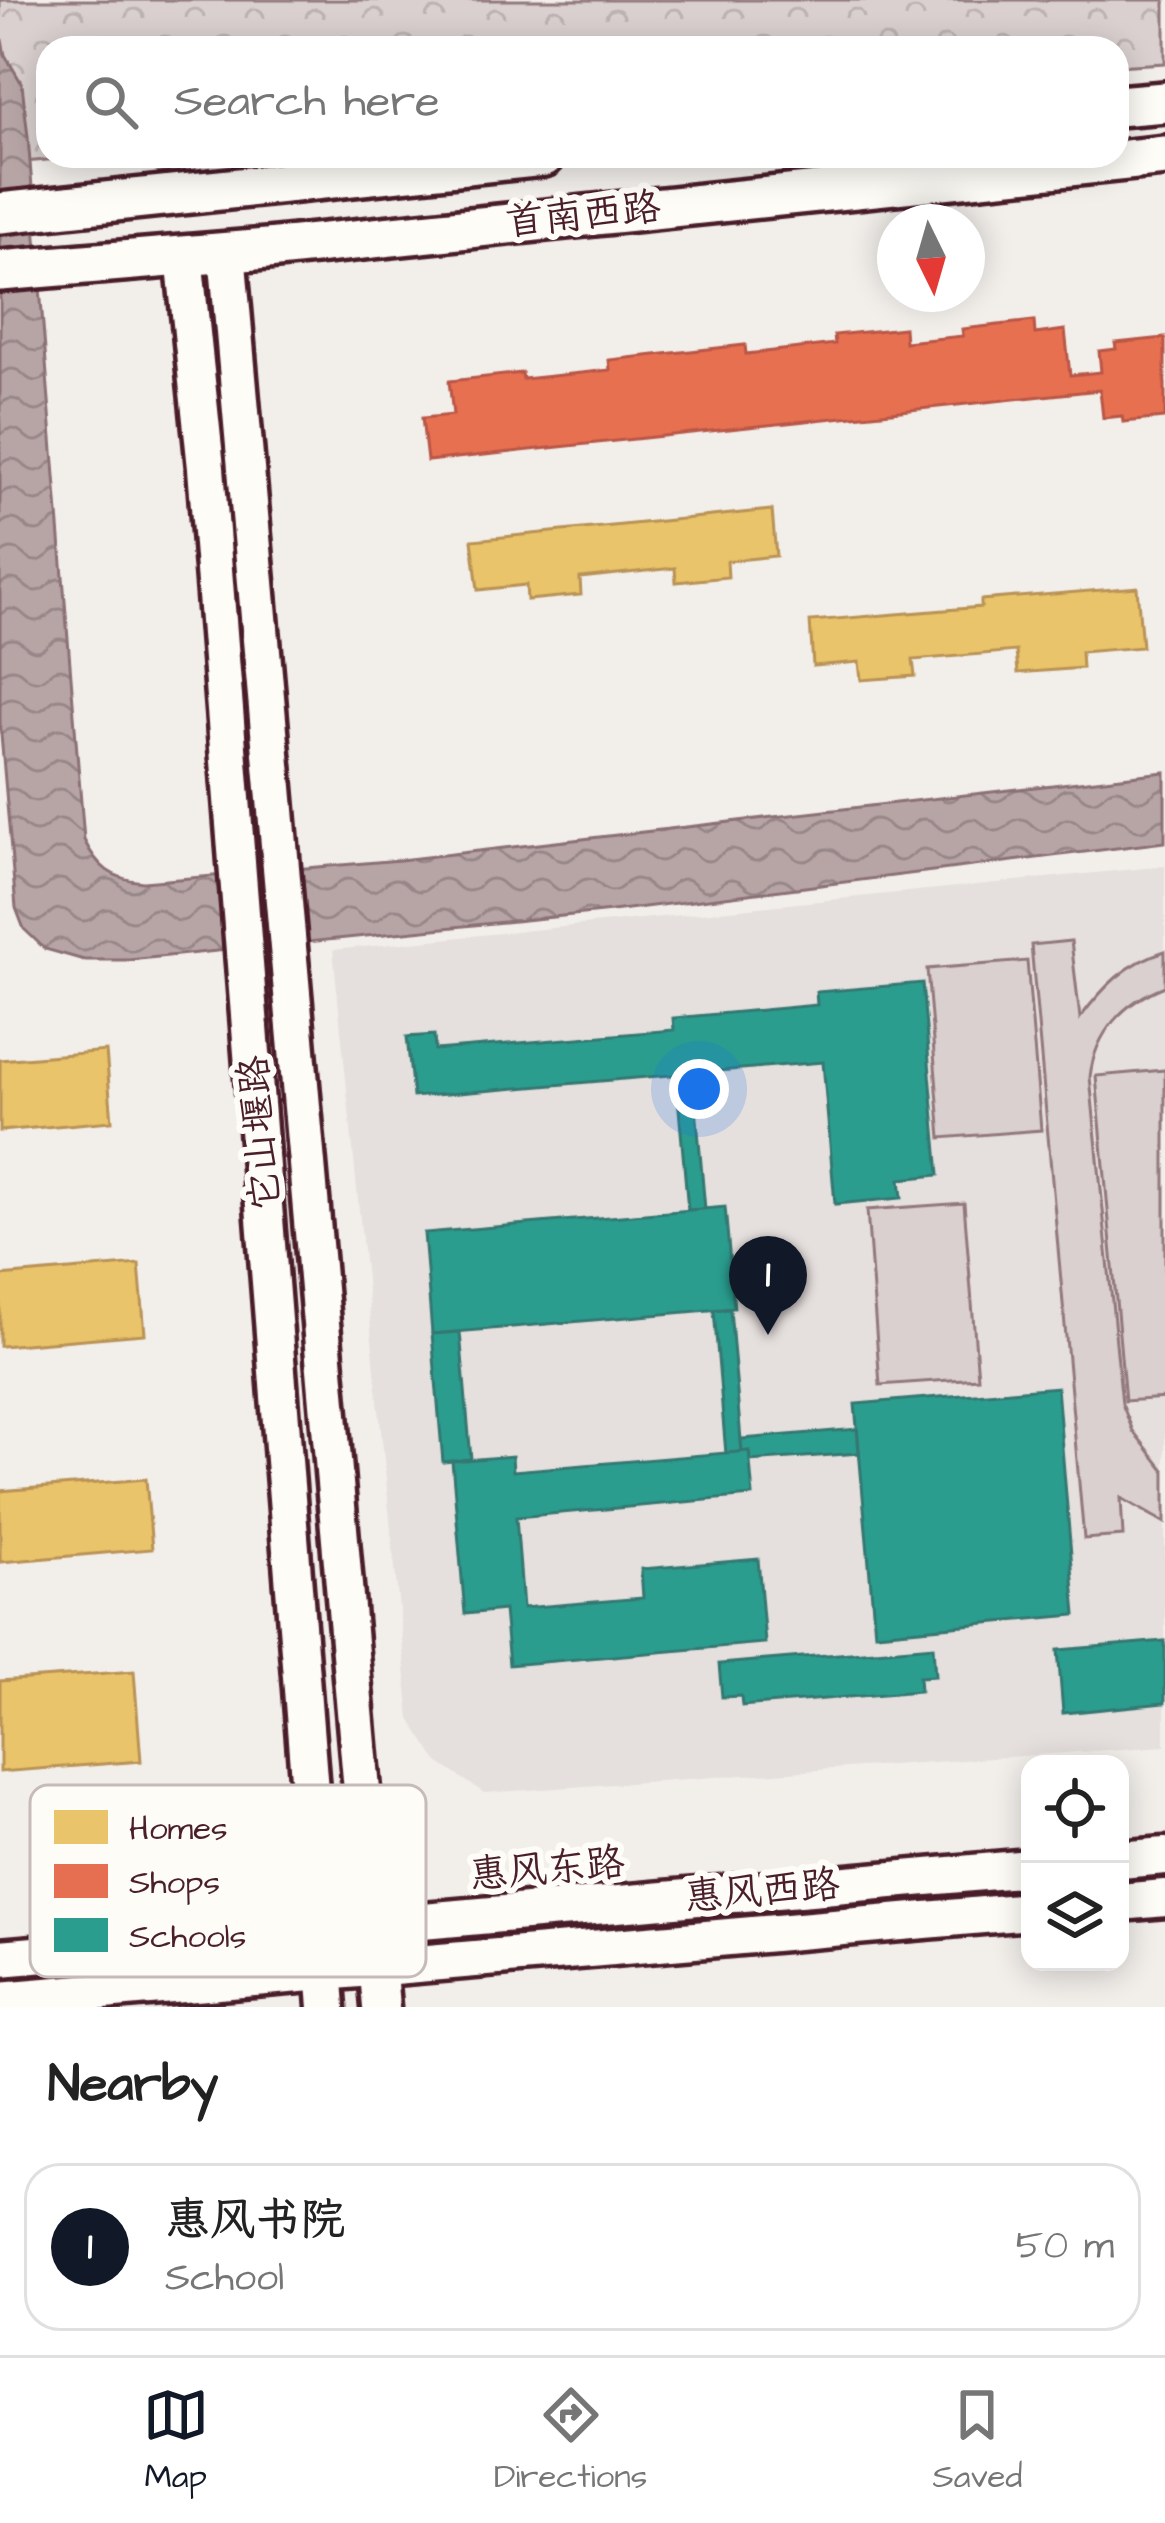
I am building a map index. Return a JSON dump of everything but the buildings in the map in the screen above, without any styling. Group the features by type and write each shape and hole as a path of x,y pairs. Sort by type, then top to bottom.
{"main road":[{"path":"1129,105 1165,102"},
{"name":"首南西路","path":"1129,160 1165,156"},
{"name":"首南西路","path":"0,213 429,168"},
{"name":"首南西路","path":"0,272 1048,168"}],"street":[{"name":"它山堰路","path":"227,252 361,1785"},
{"name":"它山堰路","path":"184,256 206,468 311,1785"},
{"path":"1129,1859 1165,1856"},
{"name":"惠风东路","path":"426,1923 1021,1869"},
{"path":"1129,1902 1165,1898"},
{"name":"惠风西路","path":"426,1965 1021,1911"},
{"name":"惠风东路","path":"0,1958 30,1956"},
{"name":"惠风西路","path":"0,2000 326,1990 358,1977"},
{"name":"它山堰路","path":"379,1977 381,2007"}],"shaded area":[{"path":"1165,866 1165,1746 484,1793 438,1762 410,1719 333,950"}],"green space":[{"path":"0,0 1165,0 1165,63 1129,65 1129,36 36,36 36,161 0,164"},
{"path":"1071,941 1080,1018 1117,977 1165,951 1165,986 1114,1021 1098,1046 1090,1077 1122,1404 1133,1431 1165,1471 1165,1523 1121,1498 1123,1536 1084,1539 1031,945"},
{"path":"1027,961 1041,1130 941,1138 927,969"},
{"path":"1165,1070 1165,1398 1125,1401 1096,1076"},
{"path":"964,1203 978,1378 880,1385 867,1210"}],"water":[{"path":"0,30 5,55 22,84 28,137 84,840 107,870 143,882 400,860 1165,772 1165,842 612,911 129,960 84,960 45,949 24,929 16,908 0,723"}],"place":[{"name":"惠风书院","path":"768,1335"}]}
